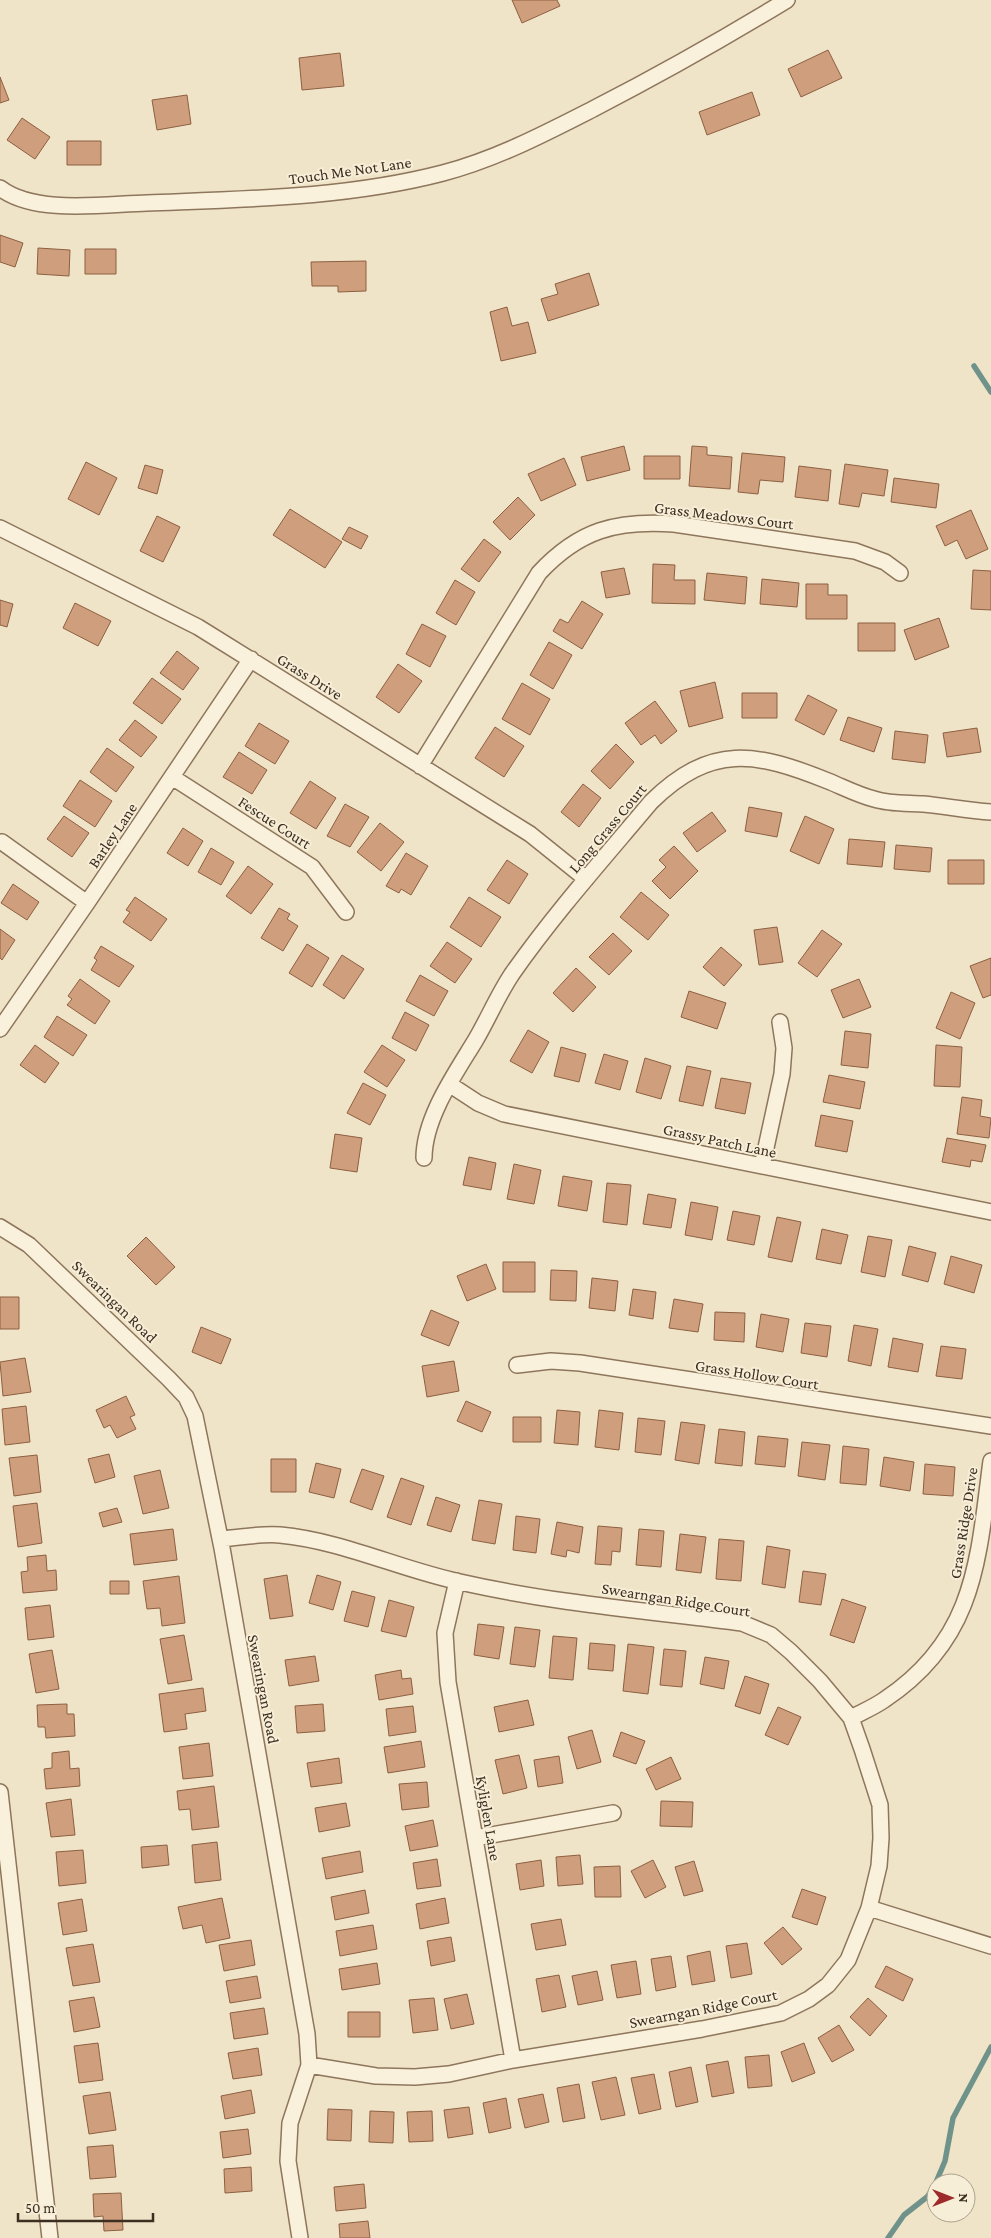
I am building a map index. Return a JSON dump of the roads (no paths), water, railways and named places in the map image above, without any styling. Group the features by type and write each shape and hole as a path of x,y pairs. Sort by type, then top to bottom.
{"street":[{"name":"Touch Me Not Lane","path":"0,188 6,193 30,202 54,205 117,204 269,198 380,187 443,173 485,160 536,138 656,77 722,40 787,0"},
{"name":"Grass Meadows Court","path":"420,766 539,573 564,548 585,536 617,526 644,522 674,524 855,551 885,562 900,573"},
{"name":"Grass Drive","path":"0,528 198,627 530,834 586,880"},
{"name":"Barley Lane","path":"0,1029 251,659"},
{"name":"Long Grass Court","path":"424,1158 424,1140 449,1084 478,1037 510,976 536,940 650,802 667,786 706,764 727,758 750,758 775,762 874,800 991,812"},
{"name":"Fescue Court","path":"172,777 312,867 346,912"},
{"path":"2,842 87,903"},
{"path":"762,1166 782,1074 784,1048 780,1022"},
{"name":"Grassy Patch Lane","path":"449,1084 478,1103 504,1114 991,1212"},
{"name":"Swearingan Road","path":"0,1227 29,1245 61,1274 186,1397 195,1416 220,1538 236,1638 307,2034 309,2065 290,2123 288,2161 300,2238"},
{"name":"Grass Hollow Court","path":"517,1364 551,1361 580,1363 991,1426"},
{"name":"Grass Ridge Drive","path":"850,1718 884,1700 933,1657 963,1610 972,1585 979,1554 991,1462"},
{"name":"Swearngan Ridge Court","path":"220,1538 278,1535 312,1540 351,1549 458,1582 517,1594 742,1624 771,1635 820,1681 850,1718 880,1805 881,1838 879,1866 869,1908 848,1960 828,1985 809,1999 781,2013 702,2029 513,2060 449,2074 415,2077 376,2076 309,2065"},
{"name":"Kyliglen Lane","path":"458,1582 445,1633 448,1682 513,2060"},
{"path":"0,1792 50,2238"},
{"path":"474,1838 613,1813"},
{"path":"869,1908 991,1946"}],"waterway":[{"path":"974,366 991,392"},
{"path":"888,2238 904,2215 927,2197 934,2187 945,2161 953,2118 991,2047"}]}
